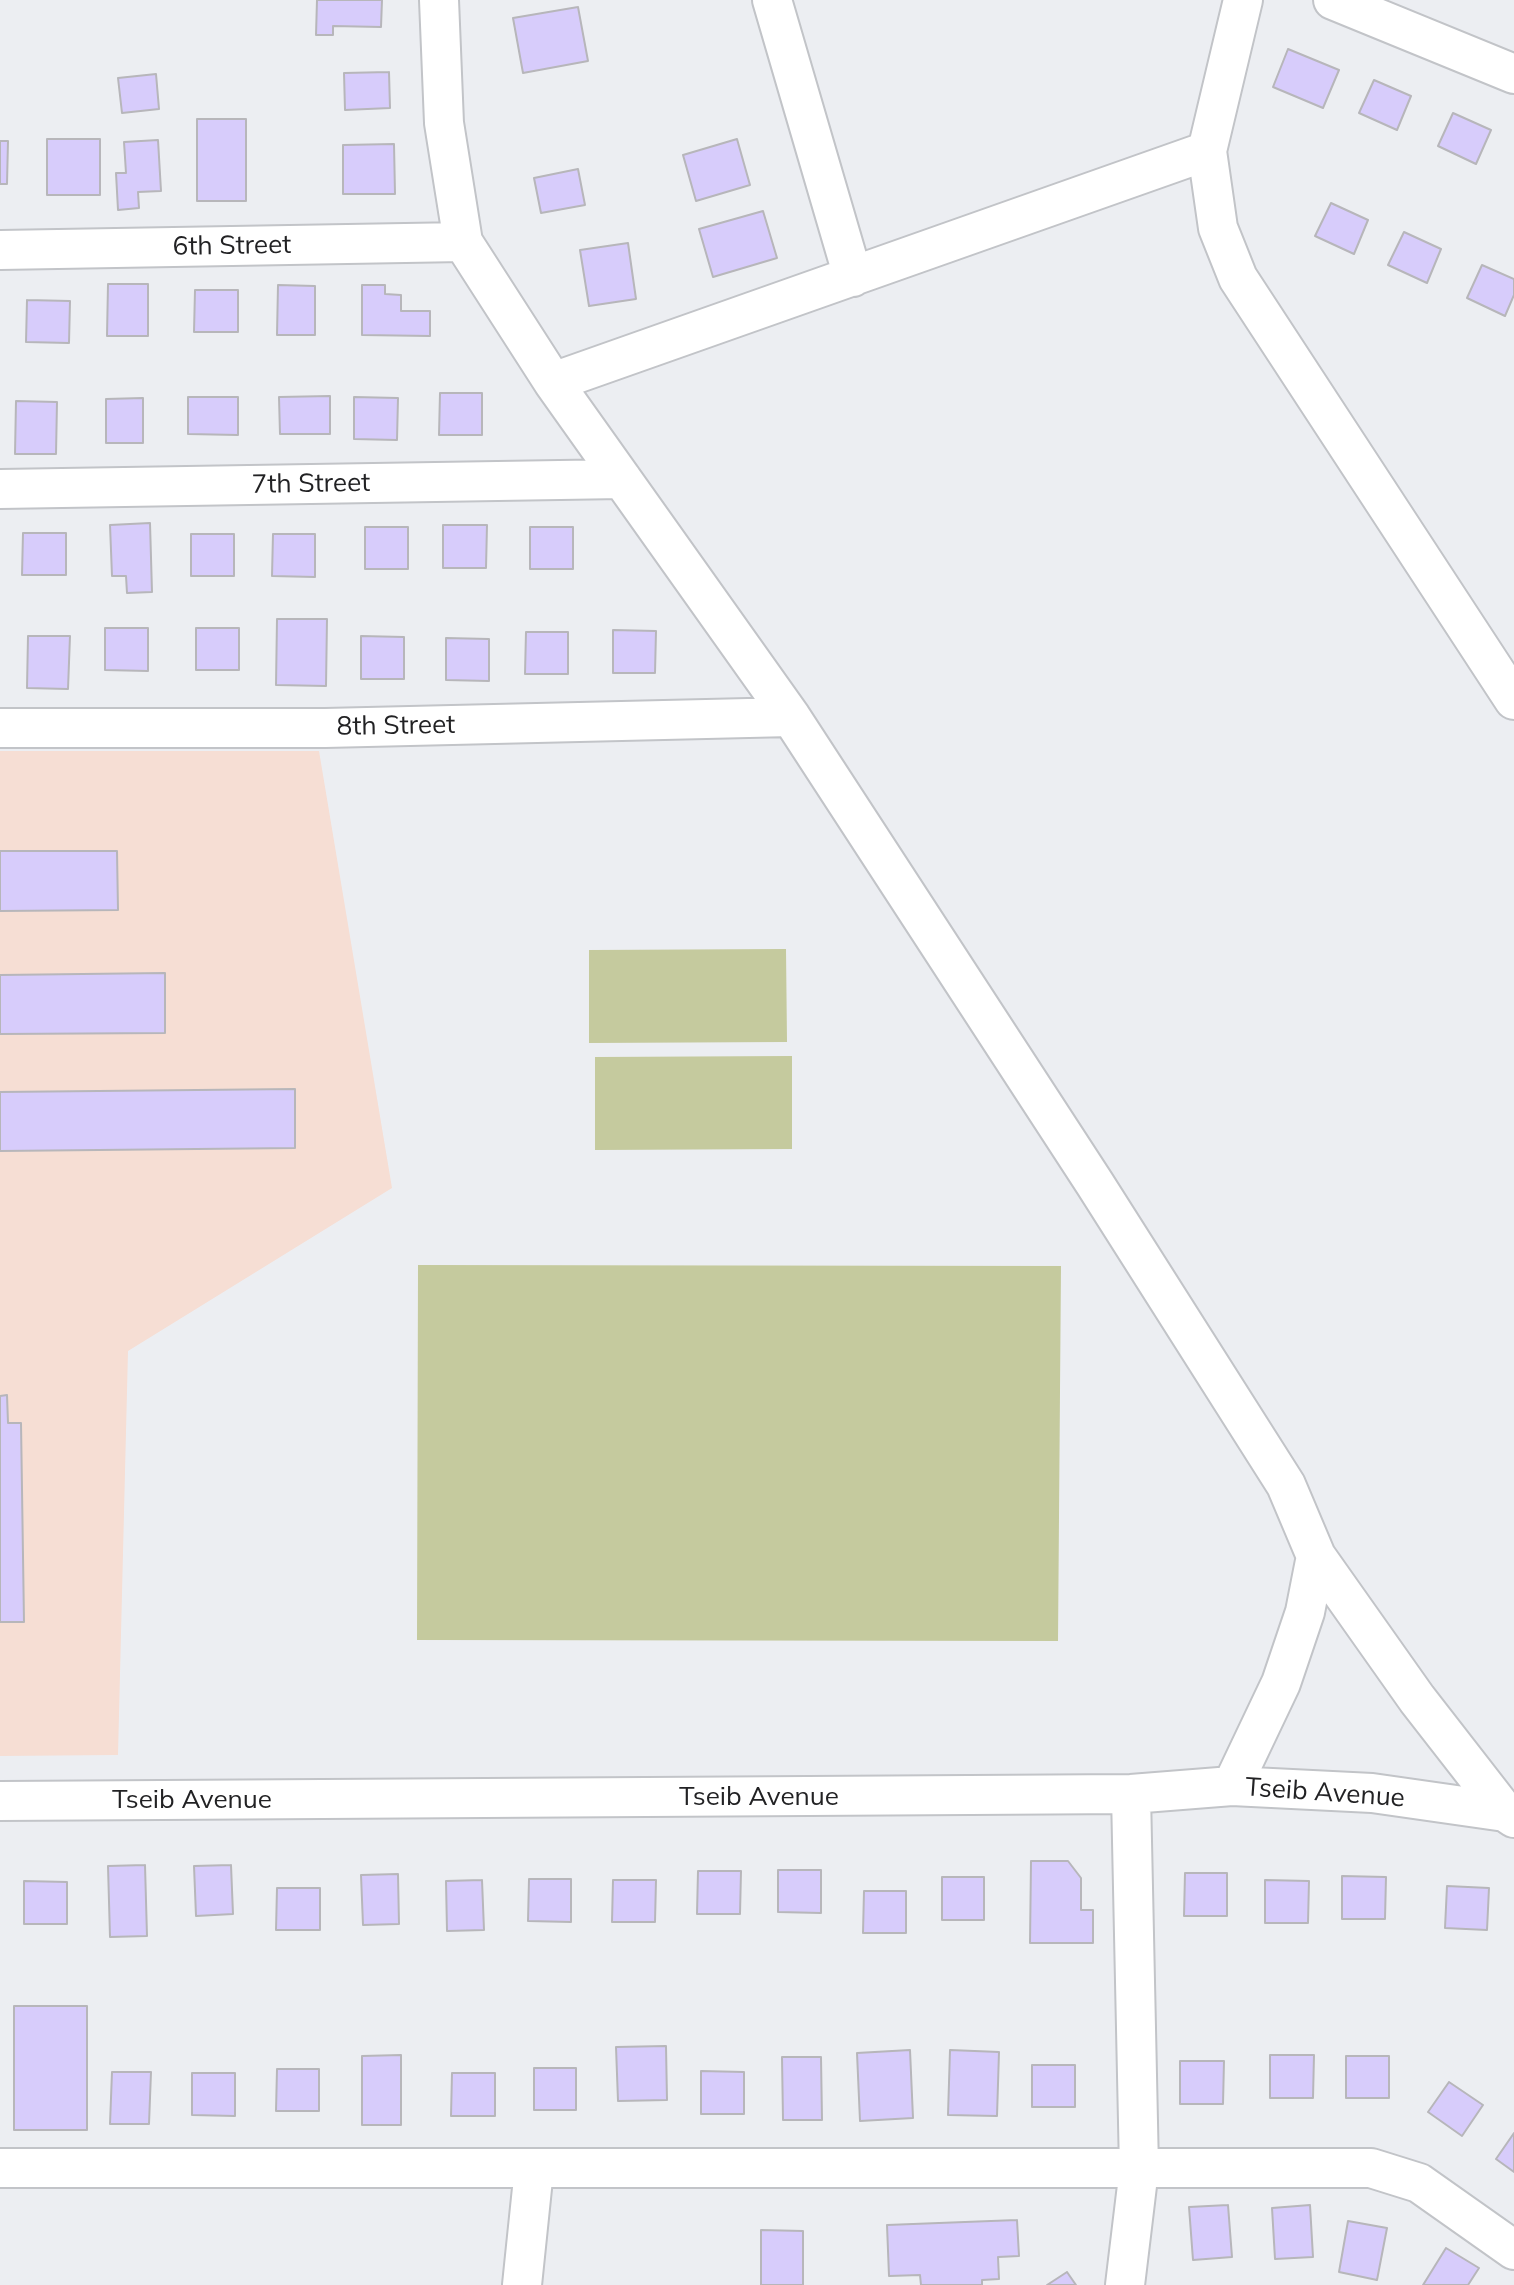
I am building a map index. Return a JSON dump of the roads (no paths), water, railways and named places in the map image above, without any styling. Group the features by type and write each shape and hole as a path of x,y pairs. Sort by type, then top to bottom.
{"street":[{"path":"439,0 444,123 463,242 553,382 791,718 1247,1421 1286,1485 1316,1556 1417,1699 1509,1815"},
{"path":"772,0 853,277"},
{"path":"1243,0 1207,151 1217,228 1238,278 1514,700"},
{"path":"1333,0 1514,74"},
{"path":"553,382 1207,151"},
{"name":"6th Street","path":"0,250 463,242"},
{"name":"7th Street","path":"0,489 622,478"},
{"name":"8th Street","path":"0,728 325,728 791,718"},
{"path":"1233,1786 1281,1683 1305,1612 1316,1556"},
{"name":"Tseib Avenue","path":"0,1801 1131,1794 1233,1786 1372,1793 1509,1815"},
{"path":"1125,2285 1139,2169 1131,1794"},
{"path":"0,2168 1371,2168 1419,2183 1514,2249"},
{"path":"522,2285 534,2169"}]}
